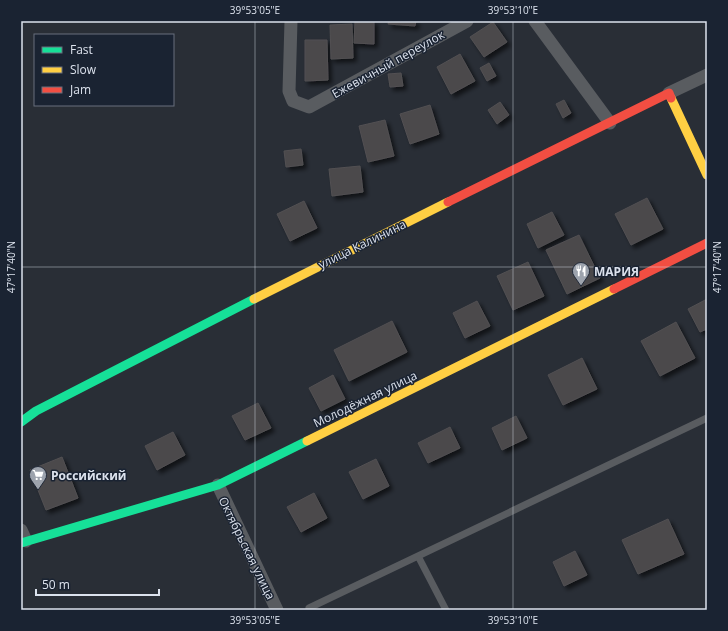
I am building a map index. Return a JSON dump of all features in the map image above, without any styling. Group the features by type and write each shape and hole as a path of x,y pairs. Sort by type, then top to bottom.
{"street":[{"name":"Ежевичный переулок","path":"291,21 289,91 293,101 309,107 467,21"},
{"path":"535,21 610,123"},
{"name":"улица Калинина","path":"21,422 36,411 316,266 707,75"},
{"path":"669,94 707,175"},
{"name":"Молодёжная улица","path":"23,538 218,485 707,243"},
{"name":"Октябрьская улица","path":"218,485 277,610"}],"lane":[{"path":"309,608 707,418"},
{"path":"418,556 446,610"}],"building":[{"path":"355,21 374,21 374,44 354,43"},
{"path":"389,21 416,21 415,26 388,24"},
{"path":"493,22 507,42 484,57 470,37"},
{"path":"352,24 353,58 331,59 330,25"},
{"path":"305,40 327,40 328,80 305,81"},
{"path":"460,54 475,81 451,94 437,67"},
{"path":"489,63 496,76 487,81 480,68"},
{"path":"401,73 403,86 390,87 388,74"},
{"path":"564,100 571,113 563,118 556,104"},
{"path":"500,102 509,115 497,124 488,110"},
{"path":"430,105 439,134 410,144 400,114"},
{"path":"385,120 394,156 368,162 359,126"},
{"path":"301,149 303,165 286,167 284,151"},
{"path":"360,166 363,192 332,196 329,169"},
{"path":"647,198 663,229 631,245 615,214"},
{"path":"304,201 317,228 290,241 277,214"},
{"path":"552,212 564,235 538,248 527,224"},
{"path":"579,235 600,278 567,294 546,250"},
{"path":"528,262 544,296 513,310 497,276"},
{"path":"707,299 707,329 700,332 688,309"},
{"path":"477,301 490,326 465,338 453,313"},
{"path":"392,321 407,352 349,381 334,350"},
{"path":"676,322 695,358 660,376 641,341"},
{"path":"582,358 597,389 563,405 548,375"},
{"path":"333,375 345,399 321,411 309,388"},
{"path":"258,403 271,428 245,440 232,416"},
{"path":"516,416 527,438 502,450 492,428"},
{"path":"450,427 460,448 428,463 418,443"},
{"path":"173,432 185,455 157,470 145,446"},
{"path":"62,457 78,498 46,510 30,470"},
{"path":"376,459 389,486 363,499 349,472"},
{"path":"314,493 327,518 301,532 287,507"},
{"path":"668,519 684,554 638,574 622,540"},
{"path":"575,551 587,575 564,586 553,562"}],"traffic: fast":[{"path":"21,422 36,411 254,299"},
{"path":"21,543 218,485 307,441"}],"traffic: slow":[{"path":"671,98 707,175"},
{"path":"254,299 448,202"},
{"path":"307,441 614,289"}],"traffic: jam":[{"path":"448,202 669,93 671,98"},
{"path":"614,289 707,243"}],"place":[{"name":"МАРИЯ","path":"581,286"},
{"name":"Российский","path":"38,490"}]}
